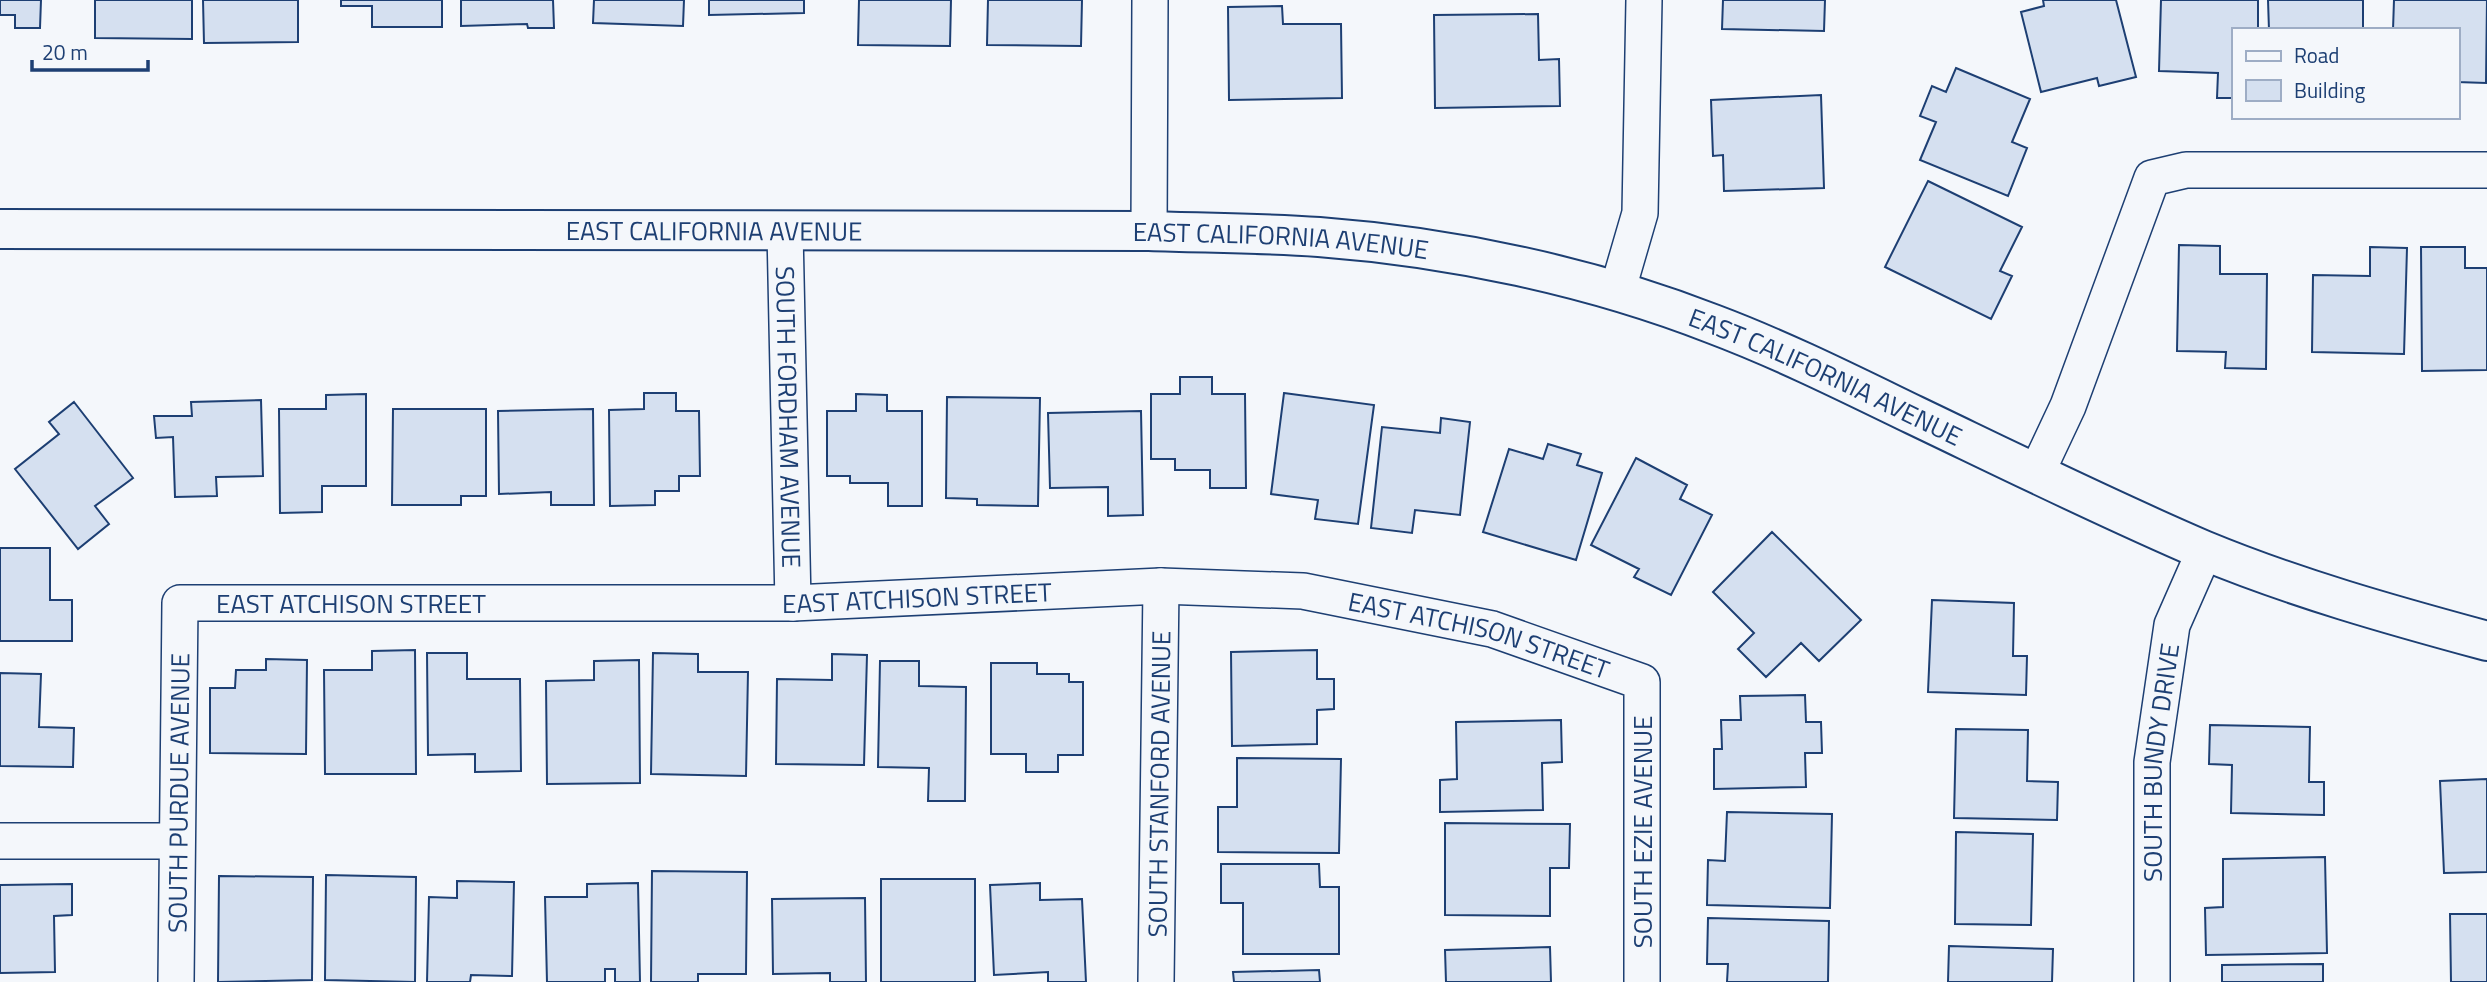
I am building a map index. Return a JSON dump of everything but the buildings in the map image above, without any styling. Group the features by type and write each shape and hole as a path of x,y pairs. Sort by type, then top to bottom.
{"street":[{"path":"1149,231 1150,0"},
{"path":"1617,292 1640,213 1644,0"},
{"path":"2036,474 2068,406 2152,178 2186,170 2487,170"},
{"name":"EAST CALIFORNIA AVENUE","path":"0,229 1149,231 1320,237 1449,252 1617,292 1712,323 1812,366 2036,474 2205,550 2298,586 2487,641"},
{"name":"SOUTH FORDHAM AVENUE","path":"785,231 793,603"},
{"name":"SOUTH BUNDY DRIVE","path":"2152,982 2152,762 2172,625 2205,550"},
{"name":"EAST ATCHISON STREET","path":"180,603 793,603 1161,586 1303,591 1492,629 1642,682"},
{"name":"SOUTH STANFORD AVENUE","path":"1156,982 1161,586"},
{"name":"SOUTH PURDUE AVENUE","path":"176,982 180,603"},
{"name":"SOUTH EZIE AVENUE","path":"1642,682 1642,982"},
{"path":"0,841 176,841"}]}
